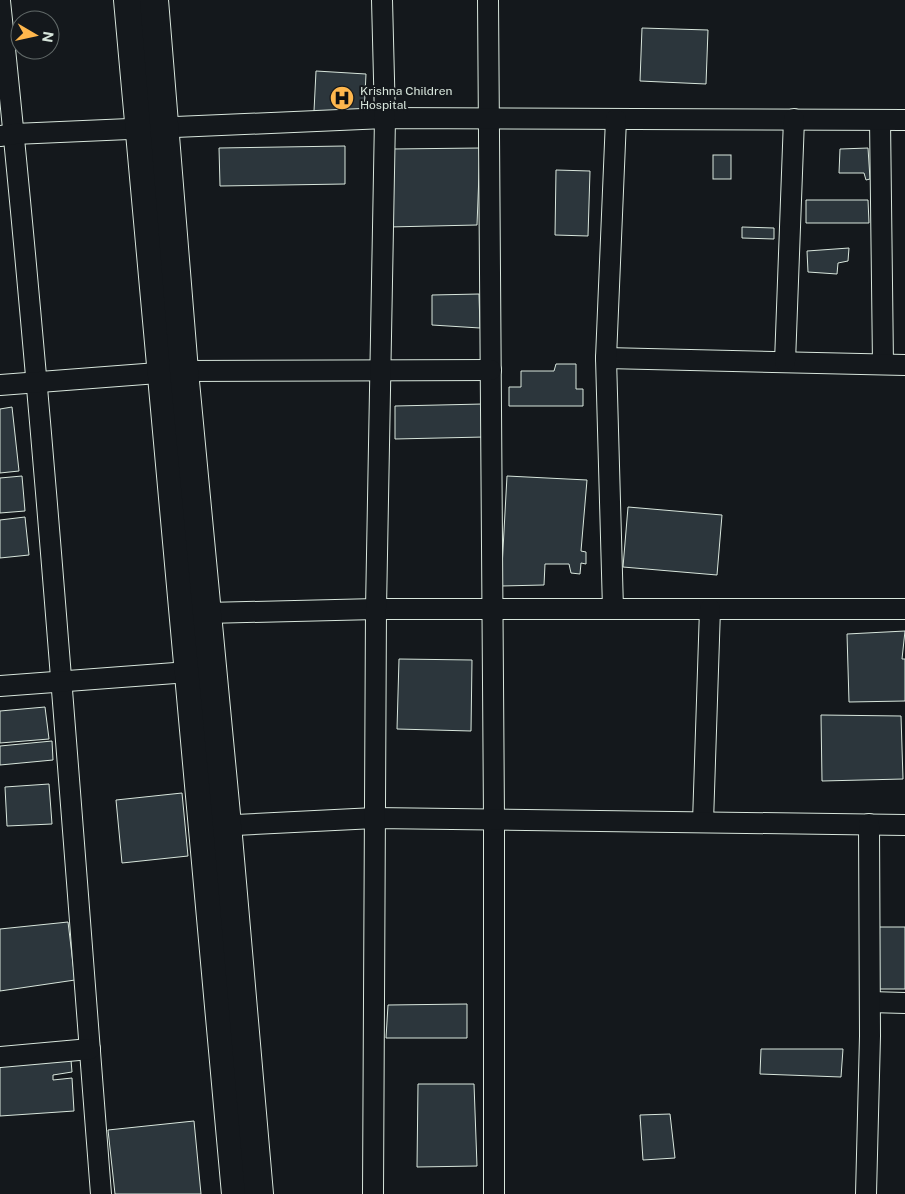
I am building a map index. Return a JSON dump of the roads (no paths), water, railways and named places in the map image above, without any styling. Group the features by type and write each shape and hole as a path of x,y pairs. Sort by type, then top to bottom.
{"main road":[{"path":"128,0 152,128 215,826 259,1194"},
{"path":"152,128 154,0"},
{"path":"173,372 208,613 201,671"},
{"path":"215,826 236,1194"}],"street":[{"path":"372,1194 376,609 384,118 382,0"},
{"path":"488,0 494,819 494,1194"},
{"path":"0,1 7,135 36,382 102,1194"},
{"path":"7,135 384,118 905,120"},
{"path":"613,609 606,358 616,119"},
{"path":"785,362 794,120"},
{"path":"880,120 883,364"},
{"path":"606,358 905,365"},
{"path":"0,385 173,372 491,370"},
{"path":"208,613 376,609 905,609"},
{"path":"703,822 710,609"},
{"path":"0,686 201,671"},
{"path":"215,826 375,818 905,825"},
{"path":"866,1194 870,1002 870,824"},
{"path":"870,1002 905,1003"},
{"path":"0,1057 90,1049"}],"place":[{"name":"Krishna Children Hospital","path":"342,98"}]}
